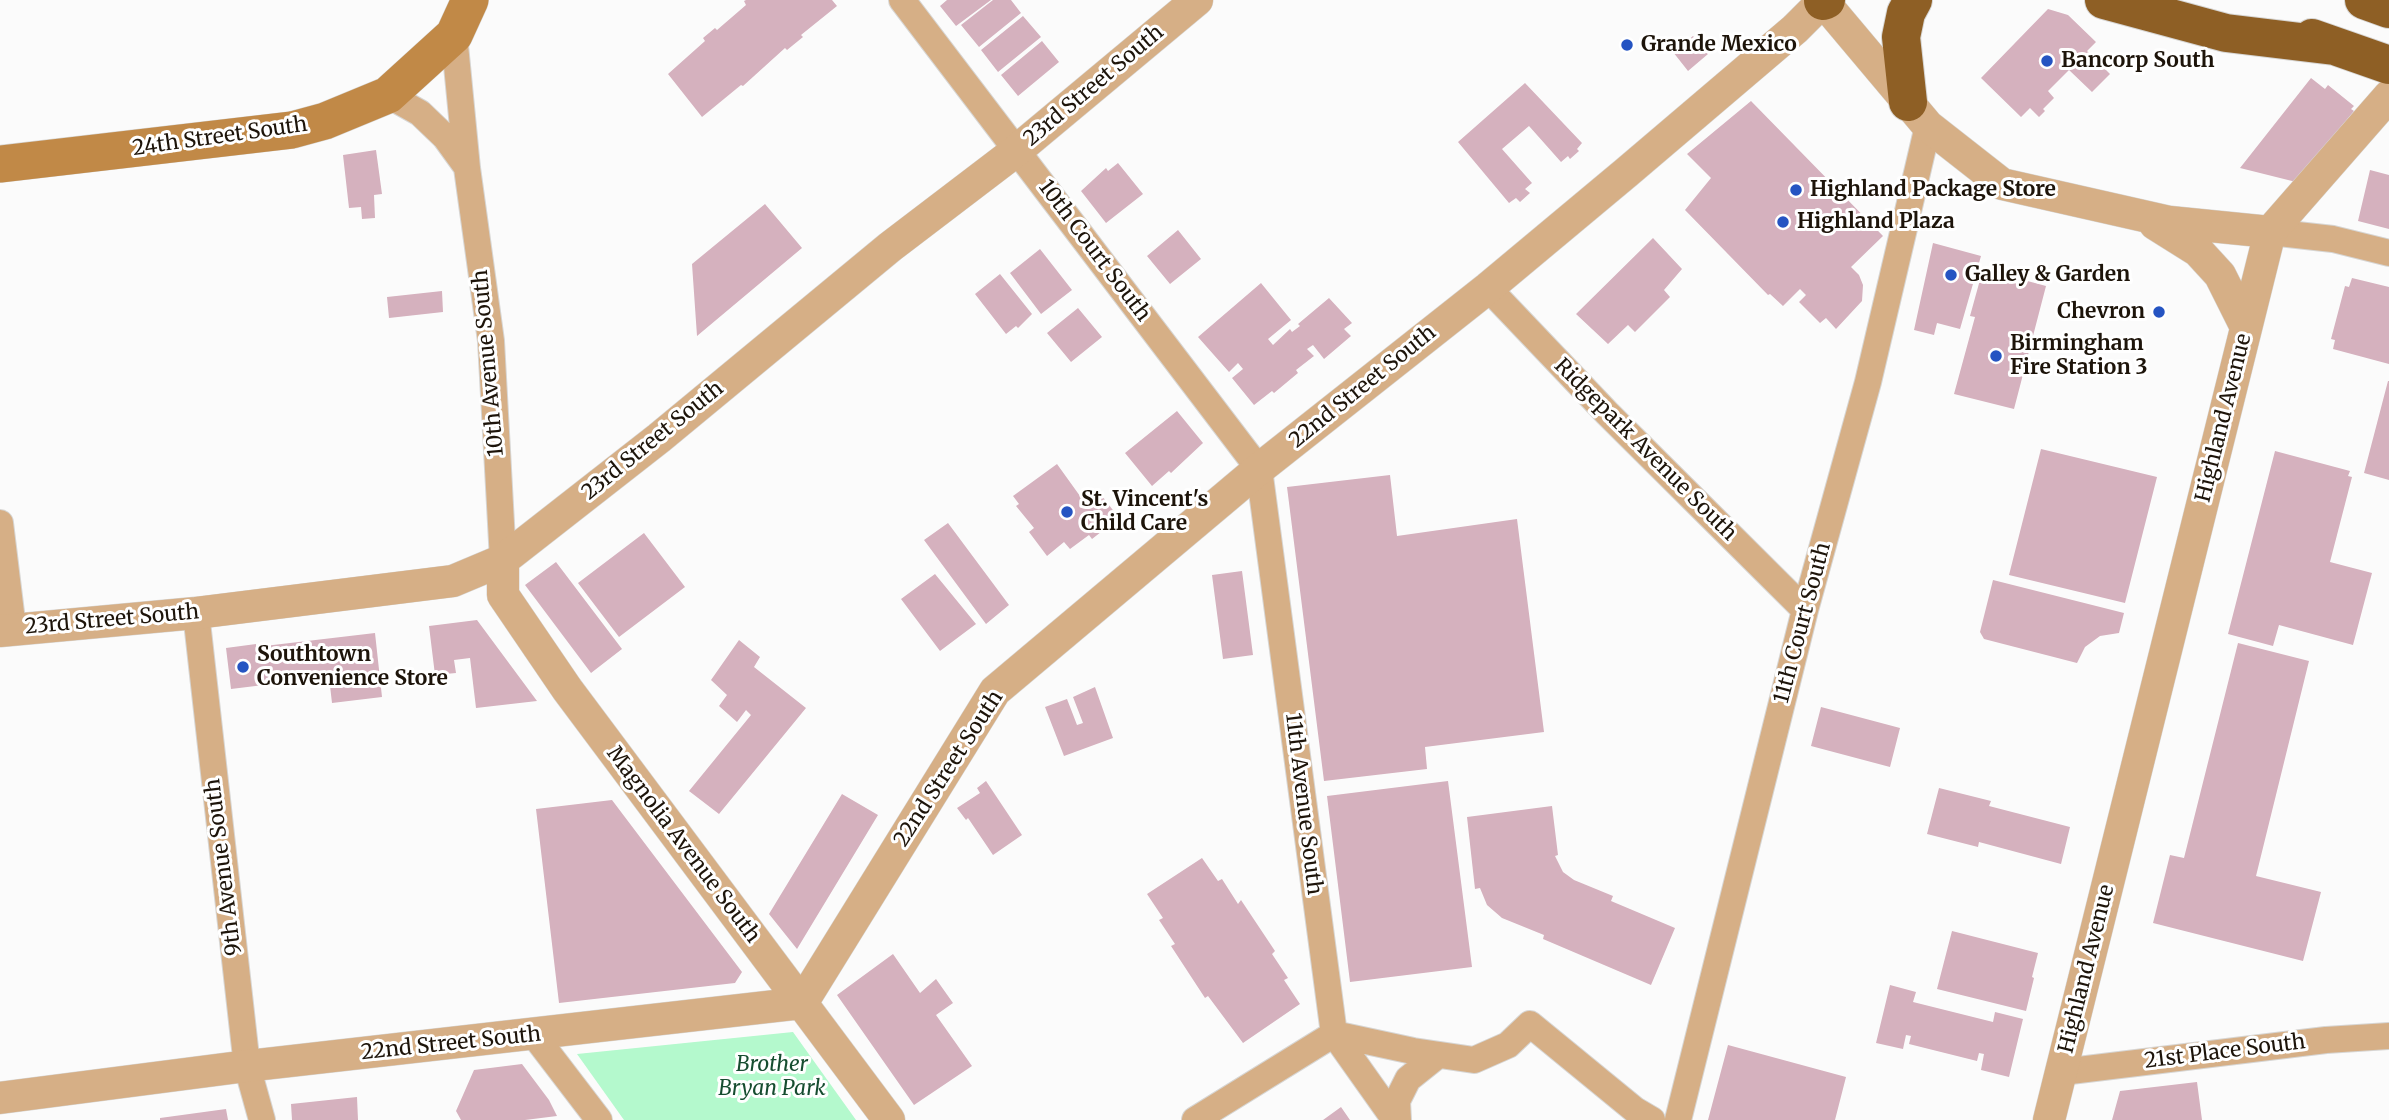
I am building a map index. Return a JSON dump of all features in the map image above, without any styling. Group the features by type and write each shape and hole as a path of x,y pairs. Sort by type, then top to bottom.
{"highway":[{"path":"1913,0 1906,13 1901,37 1918,114"},
{"path":"2105,0 2226,33 2257,29"},
{"path":"2204,0 2257,29 2334,46 2389,65"},
{"path":"2364,0 2389,9"}],"main road":[{"path":"454,35 470,0"},
{"name":"24th Street South","path":"0,164 292,130 325,121 388,95 454,35"}],"street":[{"name":"10th Court South","path":"902,0 1259,469"},
{"name":"23rd Street South","path":"6,630 196,613 453,581 503,559 659,438 890,247 1016,151 1197,0"},
{"path":"1824,0 1918,114 2002,184 2170,222 2333,239 2389,253"},
{"name":"22nd Street South","path":"0,1098 247,1066 802,1003 995,691 1259,469 1488,288 1792,31 1824,0"},
{"name":"10th Avenue South","path":"454,35 467,168 491,341 503,559"},
{"name":"10th Avenue South","path":"388,95 420,113 445,137 467,168"},
{"path":"2270,232 2389,96"},
{"name":"11th Court South","path":"1678,1120 1805,610 1868,382 1918,114"},
{"path":"2142,215 2198,251 2220,275 2246,327"},
{"name":"Highland Avenue","path":"2049,1120 2270,232"},
{"name":"Ridgepark Avenue South","path":"1488,288 1607,413 1805,610"},
{"name":"11th Avenue South","path":"1259,469 1334,1034 1397,1120"},
{"path":"0,523 6,630"},
{"name":"Magnolia Avenue South","path":"503,559 503,595 567,689 889,1120"},
{"name":"9th Avenue South","path":"196,613 247,1066 262,1120"},
{"path":"1195,1120 1334,1034 1474,1060 1508,1045 1530,1024 1635,1110 1652,1120"},
{"path":"534,1035 599,1120"},
{"name":"21st Place South","path":"2062,1072 2326,1040 2389,1035"},
{"path":"1397,1120 1397,1101 1408,1079 1438,1055"}],"green space":[{"name":"Brother Bryan Park","path":"793,1032 856,1120 624,1120 577,1054"}],"building":[{"path":"746,0 832,0 837,6 801,35 803,37 787,50 785,48 743,86 702,117 668,74 705,41 703,38 715,28 717,30 746,5"},
{"path":"947,0 991,0 956,26 940,6"},
{"path":"993,0 1011,0 1021,13 979,47 961,25"},
{"name":"Bancorp South","path":"2048,9 2068,15 2096,42 2087,51 2110,74 2092,92 2069,70 2048,91 2054,98 2039,117 2030,108 2021,117 1981,78"},
{"path":"1023,16 1041,37 998,72 981,50"},
{"path":"1693,36 1708,54 1688,71 1673,52"},
{"path":"1042,41 1059,62 1018,96 1001,75"},
{"path":"2311,78 2325,89 2328,85 2354,106 2351,109 2354,111 2296,182 2240,168"},
{"path":"1525,83 1582,143 1577,149 1579,151 1570,159 1568,156 1561,162 1529,126 1502,149 1532,183 1525,189 1530,193 1520,202 1516,198 1509,203 1458,142"},
{"name":"Highland Plaza","path":"1751,101 1883,236 1851,267 1859,275 1863,285 1862,301 1836,329 1826,318 1820,323 1799,302 1806,295 1800,289 1783,306 1768,295 1685,210 1711,178 1687,154"},
{"path":"376,150 382,194 374,195 375,218 362,219 361,207 349,208 343,155"},
{"path":"1118,163 1143,194 1106,223 1081,191 1106,168 1108,171"},
{"path":"2370,170 2389,175 2389,229 2358,221"},
{"path":"765,204 802,248 697,336 692,264"},
{"path":"1178,230 1201,259 1170,284 1147,256"},
{"path":"1653,238 1682,269 1664,290 1670,297 1635,332 1628,325 1608,344 1576,314"},
{"name":"Galley & Garden","path":"1933,243 1981,256 1960,329 1937,323 1934,335 1914,330"},
{"path":"1040,249 1072,290 1041,314 1010,273"},
{"name":"Birmingham Fire Station 3","path":"1983,269 2046,286 2014,409 1954,394 1975,317 1970,316"},
{"path":"1000,274 1032,314 1018,328 1016,326 1006,334 975,294"},
{"path":"2352,278 2389,287 2389,364 2333,349 2335,340 2331,339 2345,286 2349,287"},
{"path":"1261,283 1291,320 1268,339 1273,345 1290,329 1292,332 1300,326 1298,324 1329,298 1352,323 1344,329 1351,336 1324,359 1313,345 1307,349 1314,356 1296,370 1298,373 1254,405 1232,378 1243,369 1238,363 1229,372 1198,337"},
{"path":"442,291 443,312 389,318 387,297"},
{"path":"1078,308 1102,337 1071,362 1047,333"},
{"path":"2389,381 2389,480 2364,473"},
{"path":"1177,411 1203,443 1171,473 1169,471 1152,486 1125,453"},
{"path":"2041,449 2157,477 2125,603 2009,575"},
{"path":"2275,451 2350,471 2348,476 2352,477 2330,562 2372,573 2353,645 2279,625 2273,646 2228,634"},
{"name":"St. Vincent's Child Care","path":"1057,464 1085,503 1099,492 1119,518 1092,539 1089,535 1070,549 1064,542 1047,556 1029,532 1034,528 1016,506 1019,504 1013,496"},
{"path":"1390,475 1397,536 1517,519 1544,732 1425,747 1427,769 1324,781 1287,487"},
{"path":"948,523 1009,605 986,624 924,540"},
{"path":"644,533 685,587 619,637 578,583"},
{"path":"556,562 622,649 591,673 525,585"},
{"path":"1242,571 1253,655 1223,659 1212,575"},
{"path":"935,574 976,624 940,651 901,599"},
{"path":"1993,580 2124,613 2119,633 2100,636 2085,647 2077,663 1984,639 1980,632"},
{"path":"477,620 537,701 476,708 470,658 454,660 456,673 435,675 429,626"},
{"path":"375,633 382,697 332,703 329,677 231,689 226,648"},
{"path":"739,640 760,657 754,667 806,708 719,814 689,791 751,715 746,710 737,722 719,706 727,695 711,680"},
{"path":"2238,643 2309,661 2256,876 2321,892 2303,961 2153,923 2170,855 2184,858"},
{"path":"1095,687 1113,738 1064,756 1045,707 1067,699 1077,725 1083,723 1073,697"},
{"path":"1821,707 1900,728 1890,767 1811,746"},
{"path":"986,781 1022,835 993,855 968,818 966,820 957,808 980,793 977,788"},
{"path":"1448,781 1472,967 1350,982 1327,796"},
{"path":"1939,788 1991,801 1989,806 2070,827 2061,864 1979,842 1978,847 1927,834"},
{"path":"842,794 878,815 797,949 769,914"},
{"path":"612,800 742,972 735,983 559,1003 536,809"},
{"path":"1552,806 1558,855 1555,856 1563,872 1574,880 1613,896 1611,901 1675,928 1651,985 1543,939 1544,935 1502,918 1487,905 1480,888 1475,889 1467,817"},
{"path":"1202,858 1218,881 1222,879 1238,904 1241,900 1275,951 1272,954 1288,978 1284,980 1300,1004 1243,1043 1208,996 1205,998 1171,946 1175,944 1159,920 1163,918 1147,894"},
{"path":"1952,931 2038,953 2026,1011 1937,989"},
{"path":"893,954 920,993 936,979 953,1003 936,1015 972,1066 914,1105 837,995"},
{"path":"1890,985 1916,992 1913,1002 1993,1022 1995,1012 2023,1019 2009,1077 1981,1070 1984,1054 1979,1053 1977,1061 1909,1044 1911,1036 1906,1035 1903,1049 1876,1043"},
{"path":"1728,1045 1846,1077 1835,1120 1708,1120"},
{"path":"522,1064 549,1100 557,1116 525,1120 461,1120 456,1111 474,1070"},
{"path":"2197,1082 2202,1120 2112,1120 2120,1091"},
{"path":"357,1097 358,1120 292,1120 291,1104"},
{"path":"1341,1107 1350,1120 1323,1120"},
{"path":"226,1109 228,1120 160,1120 160,1118"}],"place":[{"name":"Grande Mexico","path":"1627,45"},
{"name":"Bancorp South","path":"2047,61"},
{"name":"Highland Package Store","path":"1796,190"},
{"name":"Highland Plaza","path":"1783,222"},
{"name":"Galley & Garden","path":"1951,275"},
{"name":"Chevron","path":"2159,312"},
{"name":"Birmingham Fire Station 3","path":"1996,356"},
{"name":"St. Vincent's Child Care","path":"1067,512"},
{"name":"Southtown Convenience Store","path":"243,667"}]}
